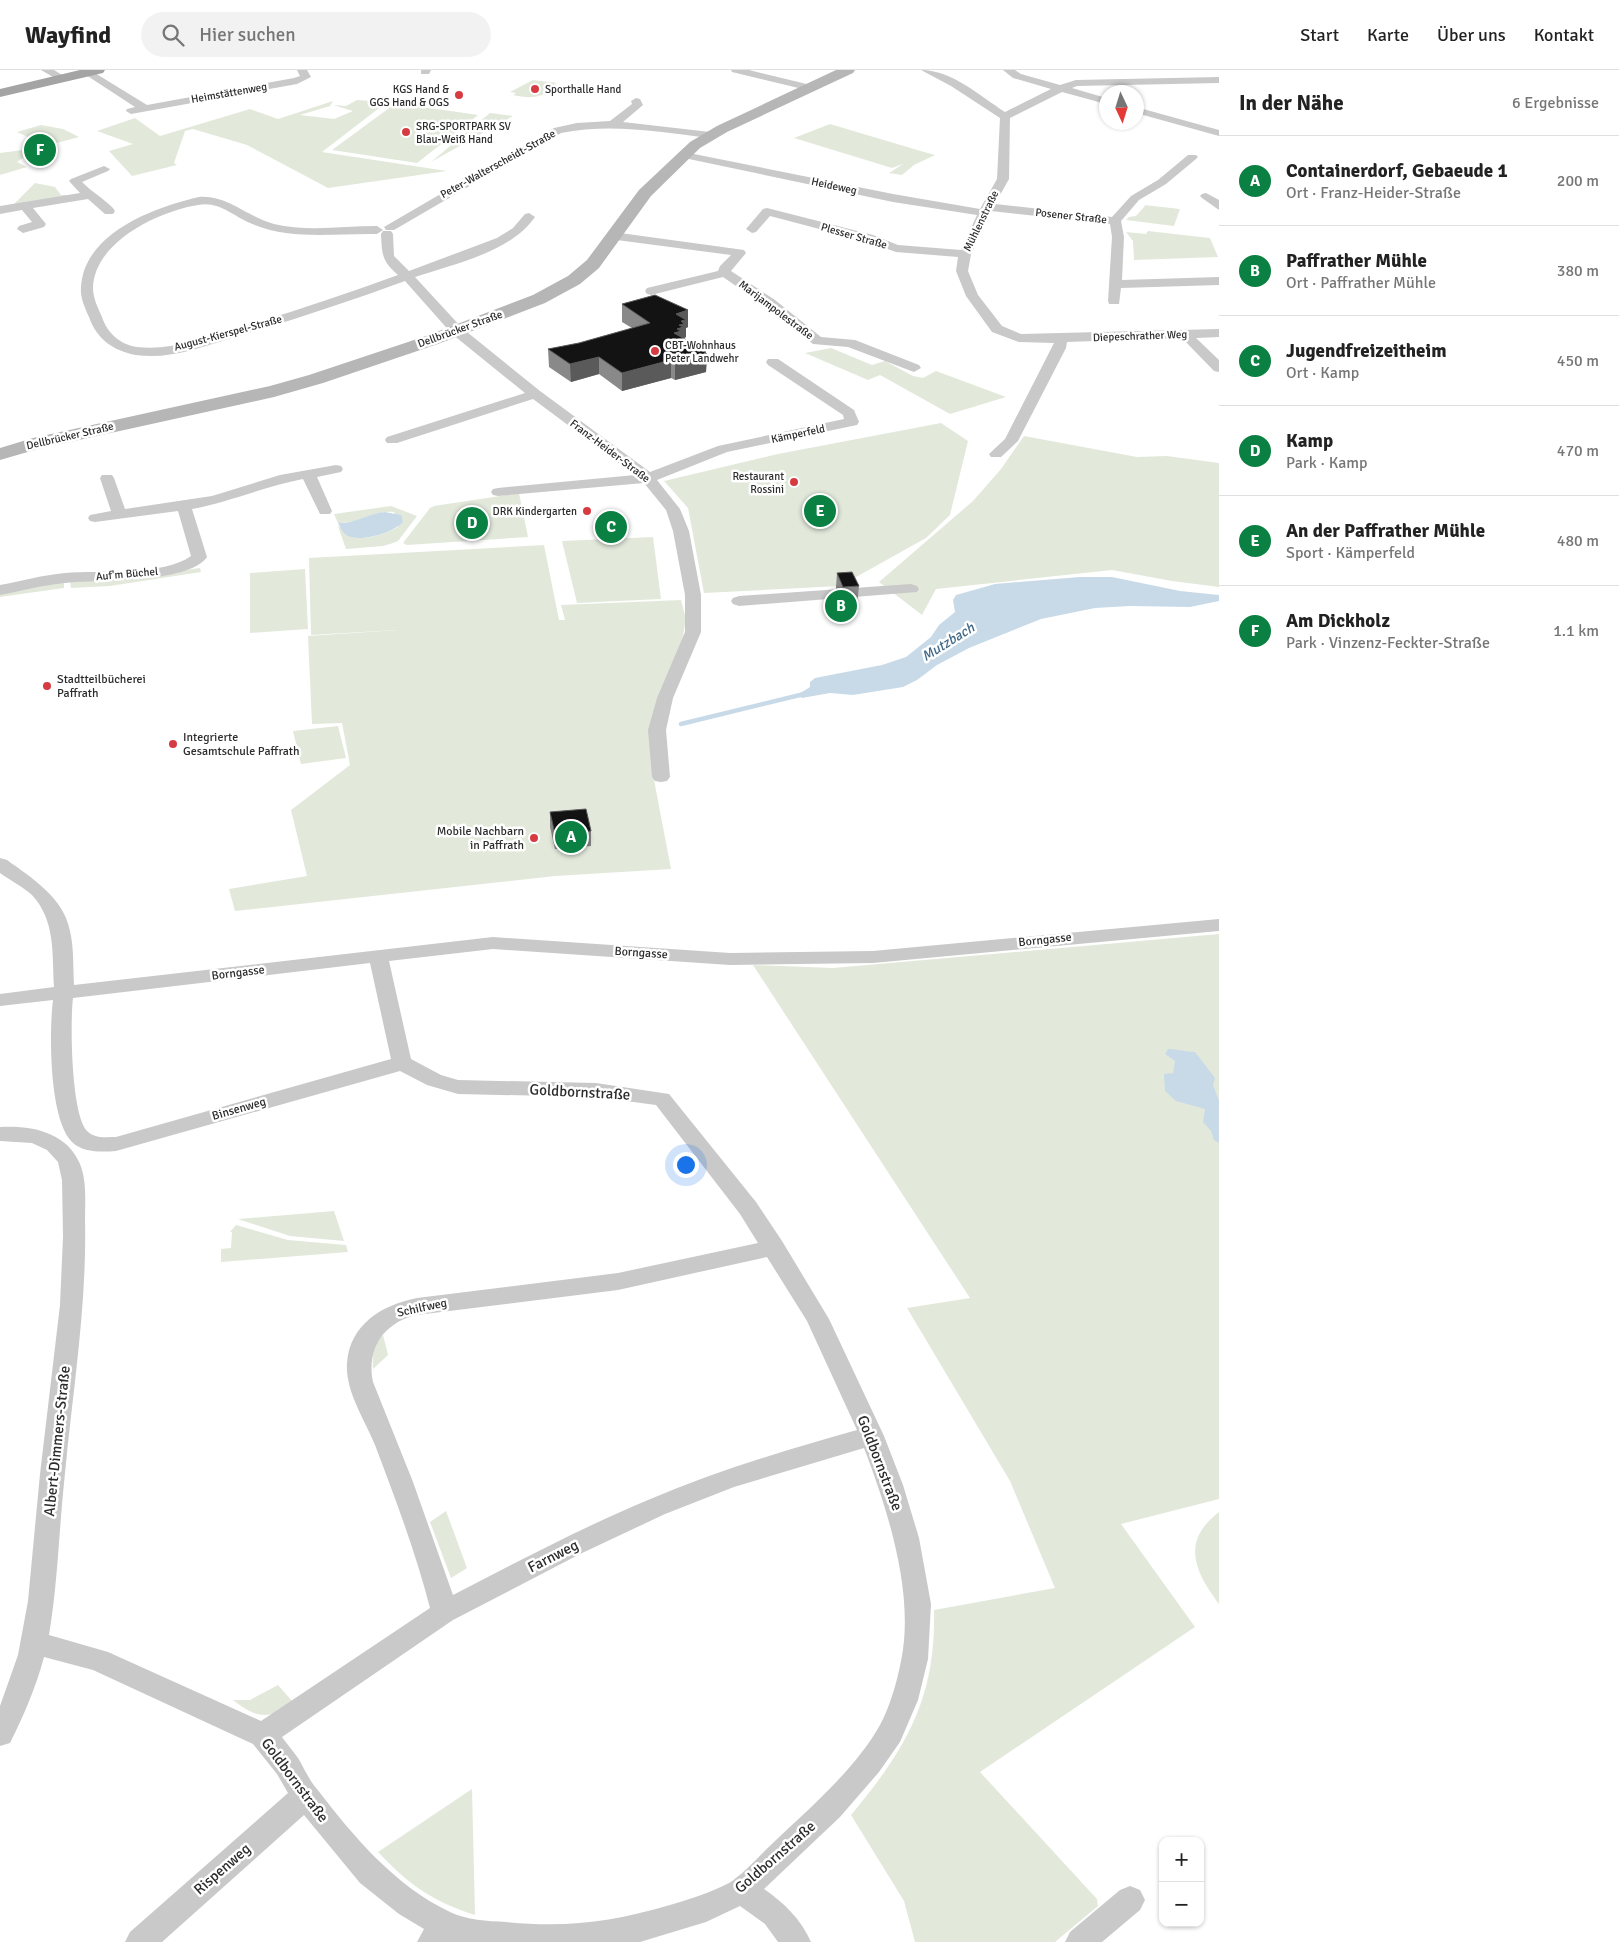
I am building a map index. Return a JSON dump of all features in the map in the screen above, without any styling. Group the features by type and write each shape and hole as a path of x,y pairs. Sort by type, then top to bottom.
{"main road":[{"name":"Dellbrücker Straße","path":"0,454 71,435 291,386 517,309 562,287 594,264 645,193 684,155 710,136 848,70"},
{"path":"0,92 94,71"}],"street":[{"path":"46,70 64,79"},
{"name":"Heimstättenweg","path":"131,111 297,81 306,77 302,70"},
{"path":"736,70 811,88"},
{"path":"926,70 955,84 1005,117 1059,89 1076,83 1219,80"},
{"path":"1008,70 1018,76 1099,100"},
{"path":"94,71 144,108"},
{"path":"614,124 638,105 636,101"},
{"path":"1144,112 1219,133"},
{"name":"Mühlenstraße","path":"1005,117 1003,178 985,210 965,254 962,271 972,296 997,329 1019,338 1061,338"},
{"name":"Peter-Walterscheidt-Straße","path":"385,230 552,132 574,126 614,124 710,136"},
{"name":"Heideweg","path":"684,155 894,198 985,210"},
{"name":"Posener Straße","path":"985,210 1115,221 1135,198 1162,182 1192,157"},
{"path":"88,195 75,181 104,169"},
{"path":"0,210 88,195 96,197 109,211"},
{"path":"1206,196 1219,206"},
{"name":"August-Kierspel-Straße","path":"385,230 284,229 254,221 221,202 199,201 157,215 137,224 115,238 95,260 88,276 88,294 96,322 112,342 127,349 150,352 189,346 244,331 407,276 491,245 524,225 529,216"},
{"path":"23,229 40,224 24,206"},
{"name":"Plesser Straße","path":"752,229 767,212 869,238 896,248 965,254"},
{"path":"1114,301 1118,237 1115,221"},
{"path":"385,230 388,256 394,265 407,276 457,331"},
{"name":"Marijampolestraße","path":"613,236 740,253 724,269 725,272"},
{"name":"Marijampolestraße","path":"651,291 725,272 770,303 818,341 850,343 914,368"},
{"path":"1115,284 1219,281"},
{"name":"Franz-Heider-Straße","path":"457,331 535,394 648,478 673,509 681,531 694,604 692,632 665,698 657,730 661,777"},
{"name":"Diepeschrather Weg","path":"1061,338 1219,333"},
{"path":"1185,334 1219,368"},
{"path":"996,454 1011,441 1058,348 1061,338"},
{"name":"Kämperfeld","path":"648,478 723,449 852,422 849,413 773,362"},
{"path":"392,440 535,394"},
{"path":"96,518 215,500 285,478 336,468"},
{"path":"308,473 325,511"},
{"path":"107,478 119,514"},
{"path":"498,492 648,478"},
{"name":"Auf'm Büchel","path":"0,590 67,578 126,575 180,568 189,565 199,557 184,506"},
{"path":"739,601 912,589"},
{"path":"0,864 38,891 57,918 61,931 64,992"},
{"name":"Borngasse","path":"0,1000 493,943 730,959 872,957 1219,925"},
{"path":"378,956 402,1063"},
{"name":"Albert-Dimmers-Straße","path":"0,1734 17,1702 34,1644 45,1568 52,1475 68,1344 76,1245 73,1182 68,1160 65,1102 62,1007 64,992"},
{"name":"Binsenweg","path":"0,1134 13,1133 100,1145 116,1144 402,1063"},
{"name":"Goldbornstraße","path":"34,1644 62,1649 99,1660 263,1736 287,1765 305,1796 370,1873 409,1904 439,1933 479,1934 532,1939 574,1939 630,1931 706,1908 742,1891 830,1808 863,1771 890,1733 904,1700 915,1658 918,1604 906,1538 891,1485 872,1436 817,1319 748,1208 662,1099 596,1090 458,1087 434,1080 402,1063"},
{"name":"Schilfweg","path":"444,1612 439,1592 388,1446 361,1379 358,1365 361,1348 370,1333 382,1320 394,1313 413,1308 643,1278 774,1247"},
{"name":"Farnweg","path":"263,1736 444,1612 571,1547 656,1507 760,1468 872,1436"},
{"name":"Rispenweg","path":"140,1942 305,1796"},
{"path":"742,1891 775,1914 796,1942"},
{"path":"1080,1942 1130,1900"}],"shaded area":[{"name":"Sporthalle Hand","path":"533,80 557,83 554,84 560,86 543,95 533,97 513,95 516,93 510,92"},
{"path":"357,100 387,102 322,152 447,171 328,188 247,145 193,129 185,131 174,163 177,165 132,176 109,151 133,144 97,131 135,118 160,136 250,109 278,119 333,101 330,106 300,115 334,119 353,111 333,105 346,106"},
{"name":"SRG-SPORTPARK SV Blau-Weiß Hand","path":"396,103 478,115 417,163 332,150"},
{"path":"490,113 513,116 431,162"},
{"path":"830,124 935,155 914,165 902,175 889,173 903,164 892,168 794,138"},
{"path":"41,125 63,129 79,137 53,144 45,151 24,157 17,162 27,167 0,175 0,153 38,148 39,142 17,132"},
{"path":"35,183 55,187 61,195 69,195 12,206"},
{"path":"1144,205 1180,209 1174,226 1126,220 1129,217 1136,216"},
{"path":"1148,231 1210,238 1218,257 1134,260 1133,241 1126,232 1146,234"},
{"path":"831,348 872,365 885,361 913,376 923,378 936,371 1006,397 950,414 880,375 868,380 805,353"},
{"path":"941,423 968,441 950,515 926,538 840,586 704,593 688,508 664,481 778,454"},
{"path":"1024,436 1137,457 1167,456 1219,463 1219,587 1112,570 936,589 922,615 879,582 973,501 1001,469"},
{"path":"519,493 528,537 407,545 403,543 430,508 434,506"},
{"path":"391,506 417,516 398,541 383,546 346,549 338,526 356,538 375,536 398,527 394,512 379,513 345,523 338,523 334,514"},
{"path":"653,537 661,599 577,603 562,541"},
{"path":"544,545 559,620 565,620 561,605 681,600 686,619 682,641 651,764 671,869 555,876 235,911 229,889 307,876 291,810 350,765 342,723 312,724 308,636 398,630 311,635 309,558"},
{"path":"200,568 201,572 110,586 71,588 70,581 137,576"},
{"path":"305,569 308,629 250,633 250,573"},
{"path":"64,581 64,588 0,597 0,592"},
{"path":"338,726 346,758 301,764 293,731"},
{"path":"1219,934 1219,1499 1121,1524 1195,1627 980,1772 1097,1899 1098,1906 1055,1942 915,1942 904,1901 851,1815 887,1768 902,1745 914,1721 930,1670 934,1610 1055,1588 1010,1481 907,1308 970,1298 753,965 833,968"},
{"path":"334,1211 344,1241 290,1236 238,1219"},
{"path":"236,1225 288,1240 346,1245 348,1252 221,1262 221,1249 231,1248 232,1232 230,1232"},
{"path":"383,1335 388,1355 373,1369 374,1351"},
{"path":"446,1511 467,1568 451,1578 430,1522"},
{"path":"1219,1512 1219,1604 1203,1580 1195,1556 1199,1534"},
{"path":"278,1685 293,1702 277,1712 263,1715 256,1714 233,1700 250,1700"},
{"path":"472,1789 475,1915 446,1904 422,1891 400,1874 378,1852"}],"water":[{"path":"385,512 401,515 403,522 391,530 374,536 357,538 350,536 343,532 338,523 350,522"},
{"path":"1080,577 1112,577 1180,591 1219,595 1219,601 1190,607 1130,606 1095,608 1041,619 969,648 937,665 917,680 903,687 853,695 830,693 802,698 797,695 810,687 810,682 815,678 882,665 906,657 931,637 939,625 955,612 953,600 956,595 995,584"},
{"path":"1168,1049 1195,1052 1215,1078 1213,1085 1219,1101 1219,1143 1214,1140 1211,1131 1203,1122 1205,1109 1176,1101 1165,1091 1164,1074 1173,1073 1175,1061 1165,1054"}],"building":[{"path":"655,295 688,310 676,314 686,320 681,321 684,324 679,325 683,327 677,329 681,331 674,333 706,351 703,351 707,354 675,363 671,360 622,373 599,357 570,364 548,349 579,343 650,323 622,304"},
{"path":"852,572 859,586 843,587 837,573"},
{"path":"586,809 591,831 555,834 550,812"}],"waterway":[{"name":"Mutzbach","path":"681,724 804,694"}],"place":[{"name":"Sporthalle Hand","path":"535,89"},
{"name":"KGS Hand & GGS Hand & OGS","path":"459,95"},
{"name":"SRG-SPORTPARK SV Blau-Weiß Hand","path":"406,132"},
{"name":"Am Dickholz","path":"40,150"},
{"name":"CBT-Wohnhaus Peter Landwehr","path":"655,351"},
{"name":"Restaurant Rossini","path":"794,482"},
{"name":"DRK Kindergarten","path":"587,511"},
{"name":"An der Paffrather Mühle","path":"820,511"},
{"name":"Kamp","path":"472,523"},
{"name":"Jugendfreizeitheim","path":"611,527"},
{"name":"Paffrather Mühle","path":"841,606"},
{"name":"Stadtteilbücherei Paffrath","path":"47,686"},
{"name":"Integrierte Gesamtschule Paffrath","path":"173,744"},
{"name":"Containerdorf, Gebaeude 1","path":"571,837"},
{"name":"Mobile Nachbarn in Paffrath","path":"534,838"}]}
